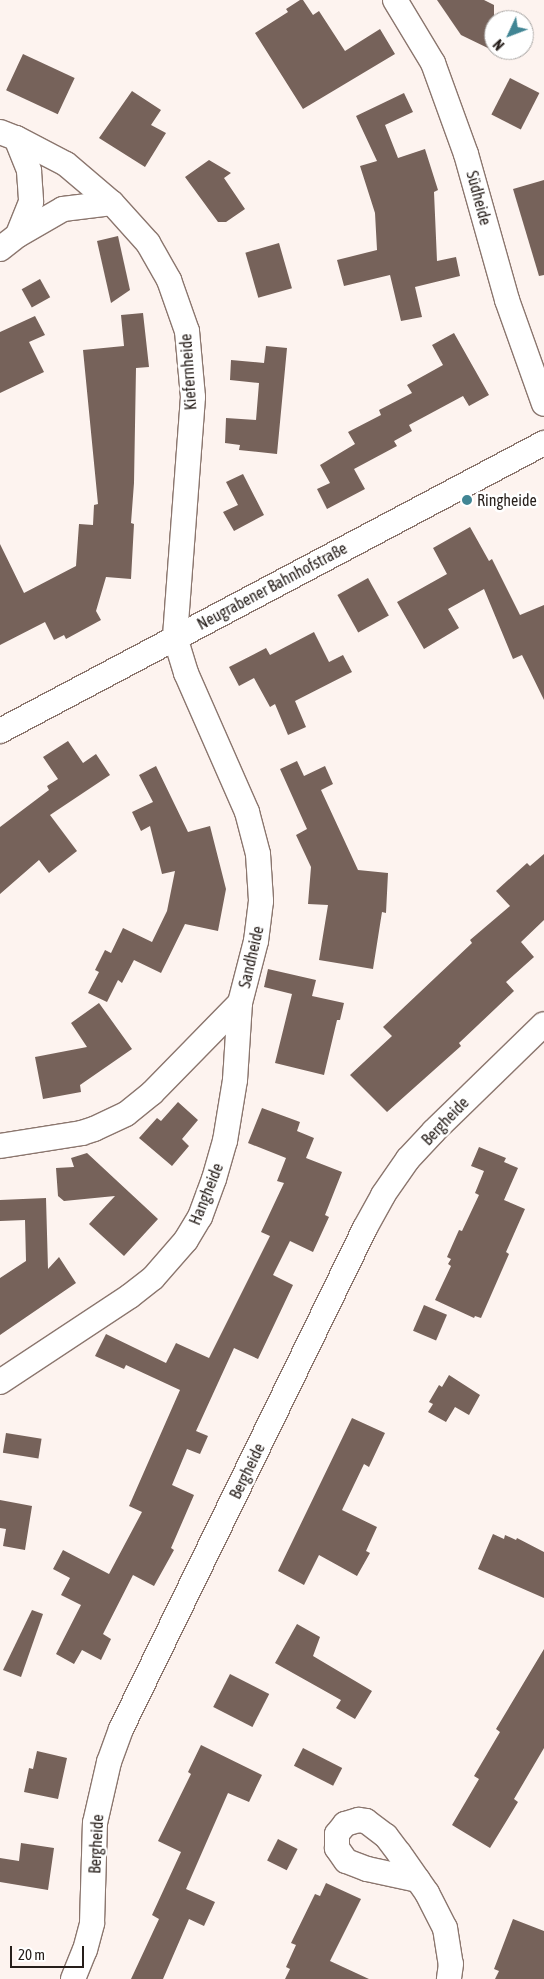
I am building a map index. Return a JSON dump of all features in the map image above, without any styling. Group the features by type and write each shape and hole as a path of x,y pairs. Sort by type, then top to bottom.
{"street":[{"name":"Südheide","path":"396,0 432,63 466,154 507,300 544,404"},
{"name":"Kiefernheide","path":"8,135 66,164 112,203 152,251 169,280 187,331 193,397 175,637"},
{"path":"8,135 29,171 31,202 9,242"},
{"path":"9,242 63,209 112,203"},
{"name":"Neugrabener Bahnhofstraße","path":"0,731 544,443"},
{"name":"Sandheide","path":"0,1146 82,1133 126,1114 152,1093 240,1003 260,920 261,893 258,854 247,812 186,674 175,637"},
{"name":"Hangheide","path":"0,1382 130,1296 153,1278 186,1240 206,1202 225,1141 235,1080 240,1003"},
{"name":"Bergheide","path":"73,1979 85,1950 92,1923 95,1822 100,1793 121,1729 365,1228 383,1194 408,1160 441,1124 544,1024"},
{"path":"418,1880 434,1905 445,1928 450,1964 449,1979"}],"building":[{"path":"303,0 313,15 319,11 345,51 380,29 395,54 303,109 255,33 288,12 286,9"},
{"path":"437,0 484,0 494,5 494,10 484,10 484,46 461,35"},
{"path":"23,54 75,78 58,114 6,90"},
{"path":"510,78 539,93 521,130 491,115"},
{"path":"132,91 161,110 151,125 166,133 145,167 99,138"},
{"path":"404,93 413,112 385,125 398,158 425,149 438,190 434,192 437,261 456,257 460,276 415,287 422,317 401,321 390,275 344,286 337,260 377,250 375,213 360,166 377,161 356,116"},
{"path":"209,160 231,173 224,178 245,209 226,222 218,222 185,177"},
{"path":"544,180 544,275 539,276 513,189"},
{"path":"118,236 130,290 111,303 97,241"},
{"path":"279,243 292,288 258,298 245,253"},
{"path":"40,279 50,297 32,308 22,289"},
{"path":"143,313 149,367 136,368 134,483 131,523 134,524 131,579 106,577 96,611 101,620 66,639 64,635 54,640 45,622 0,645 0,544 24,593 76,566 79,524 93,525 94,505 98,504 83,350 124,346 121,315"},
{"path":"35,316 45,335 29,342 44,372 0,393 0,332"},
{"path":"454,333 489,395 469,406 463,396 409,425 412,431 394,441 397,446 354,469 365,489 327,509 317,489 330,483 320,465 355,444 348,432 381,415 379,410 412,393 407,385 443,365 432,345"},
{"path":"266,346 287,348 277,454 239,450 240,445 225,443 226,418 256,420 259,383 230,380 231,360 264,363"},
{"path":"243,474 264,515 234,531 223,512 238,505 226,482"},
{"path":"470,527 489,561 492,559 520,615 544,605 544,700 522,655 513,659 484,589 448,609 459,628 424,649 397,602 447,574 433,548"},
{"path":"368,578 389,616 358,633 337,595"},
{"path":"314,632 329,662 343,655 352,672 295,701 306,727 288,735 275,704 270,707 254,678 239,686 229,667 266,648 270,655"},
{"path":"68,741 83,763 96,754 110,775 50,815 77,851 49,873 39,860 0,894 0,827 49,790 47,786 58,779 43,757"},
{"path":"297,761 304,776 325,766 333,784 321,790 358,870 388,873 386,913 382,912 373,969 319,960 328,905 308,904 311,867 296,835 307,829 280,769"},
{"path":"156,766 188,832 210,826 226,889 218,931 185,924 161,973 134,960 122,983 118,980 107,1002 88,993 99,972 95,970 105,950 111,953 123,928 152,942 167,911 175,871 162,874 150,826 141,831 132,812 153,802 139,775"},
{"path":"544,854 544,920 521,942 534,957 506,982 514,991 459,1043 461,1046 387,1112 350,1075 392,1036 383,1027 472,943 470,940 510,906 496,891 527,863 530,866"},
{"path":"268,969 316,980 312,996 344,1003 340,1020 337,1020 324,1075 275,1063 292,994 264,987"},
{"path":"99,1003 132,1049 80,1085 81,1092 43,1099 35,1057 87,1047 71,1023"},
{"path":"178,1102 198,1120 182,1139 189,1146 172,1166 139,1138 157,1118 161,1121"},
{"path":"262,1108 300,1122 297,1131 314,1138 306,1158 342,1172 325,1215 329,1217 313,1252 290,1241 273,1275 293,1285 258,1359 234,1348 196,1431 208,1436 200,1454 187,1449 172,1485 194,1495 171,1548 174,1550 154,1586 133,1575 103,1634 111,1639 101,1660 82,1650 74,1664 56,1654 81,1605 61,1595 70,1578 53,1569 63,1550 109,1574 142,1512 129,1506 180,1390 126,1365 124,1369 95,1356 106,1334 166,1363 176,1343 209,1358 270,1236 261,1232 284,1183 277,1181 286,1158 248,1143"},
{"path":"479,1147 506,1158 504,1162 518,1168 504,1200 525,1209 506,1252 509,1254 481,1318 475,1316 474,1318 435,1300 451,1266 448,1264 451,1259 447,1257 459,1230 462,1231 479,1195 475,1193 484,1171 471,1166"},
{"path":"87,1153 158,1219 124,1256 89,1224 115,1196 64,1201 58,1196 56,1168 74,1167 71,1158"},
{"path":"46,1198 48,1269 59,1257 76,1283 0,1335 0,1278 26,1261 25,1220 0,1221 0,1200"},
{"path":"424,1305 447,1315 436,1341 413,1331"},
{"path":"449,1375 480,1395 469,1415 455,1407 446,1422 428,1412 433,1404 429,1402 439,1385 442,1387"},
{"path":"352,1418 385,1433 369,1467 364,1464 342,1510 377,1527 366,1551 370,1553 357,1576 319,1555 304,1585 278,1571"},
{"path":"6,1433 42,1439 38,1458 3,1453"},
{"path":"0,1500 32,1506 25,1550 3,1546 6,1529 0,1528"},
{"path":"493,1534 504,1539 505,1535 516,1540 517,1538 544,1552 544,1598 478,1569"},
{"path":"32,1610 43,1614 21,1677 3,1670"},
{"path":"297,1624 320,1637 313,1656 372,1691 355,1719 336,1708 341,1700 275,1663"},
{"path":"544,1649 544,1748 514,1799 518,1802 490,1848 452,1825 479,1779 474,1776 500,1732 496,1729"},
{"path":"230,1674 269,1694 252,1727 213,1707"},
{"path":"201,1745 262,1775 249,1802 228,1793 186,1889 215,1902 204,1926 189,1919 163,1979 131,1979 159,1919 152,1915 181,1852 158,1841 191,1774 188,1772"},
{"path":"303,1748 342,1768 333,1786 294,1766"},
{"path":"37,1751 67,1758 58,1799 24,1792 29,1768 33,1769"},
{"path":"278,1839 298,1849 287,1870 267,1860"},
{"path":"21,1843 54,1848 48,1890 0,1882 0,1858 19,1861"},
{"path":"326,1883 361,1899 330,1961 369,1979 285,1979 290,1969 286,1967 296,1945 291,1943 315,1894 320,1896"},
{"path":"513,1919 544,1931 544,1979 495,1979 499,1971 494,1969"}],"place":[{"name":"Ringheide","path":"467,500"}]}
